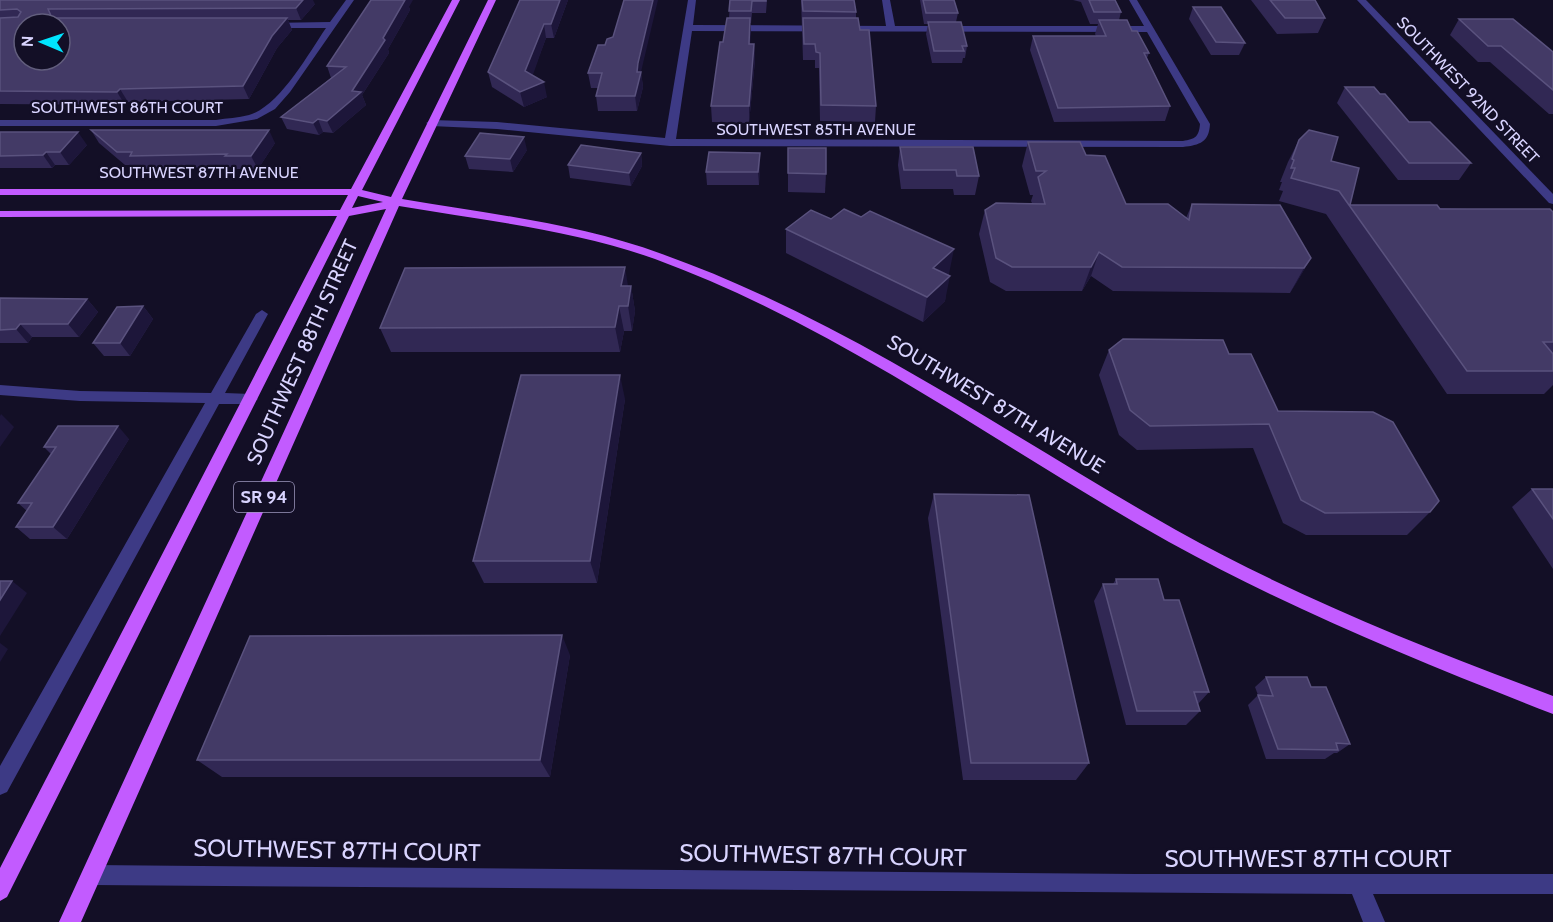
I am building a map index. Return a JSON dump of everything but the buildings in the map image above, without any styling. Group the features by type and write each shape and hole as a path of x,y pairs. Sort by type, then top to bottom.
{"main road":[{"name":"SOUTHWEST 88TH STREET","path":"0,890 355,192 456,0"},
{"name":"SOUTHWEST 88TH STREET","path":"70,922 431,123 492,0"},
{"name":"SOUTHWEST 87TH AVENUE","path":"0,192 355,192 395,204 491,215 570,230 646,252 735,287 858,347 1141,518 1214,558 1372,632 1553,705"},
{"name":"SOUTHWEST 87TH AVENUE","path":"0,214 346,213 395,204"}],"street":[{"path":"256,25 332,25 350,0"},
{"path":"670,143 692,0"},
{"path":"886,0 891,28"},
{"path":"688,28 1149,29 1133,0"},
{"name":"SOUTHWEST 92ND STREET","path":"1361,0 1553,201"},
{"name":"SOUTHWEST 86TH COURT","path":"0,123 216,123 253,117 271,107 287,90 332,25"},
{"name":"SOUTHWEST 85TH AVENUE","path":"431,123 484,123 670,143 1183,144 1202,139 1205,131 1204,124 1149,29"},
{"path":"0,784 262,314"},
{"path":"0,390 92,396 251,399"},
{"name":"SOUTHWEST 87TH COURT","path":"92,875 1553,885"},
{"path":"1359,885 1374,922"}]}
